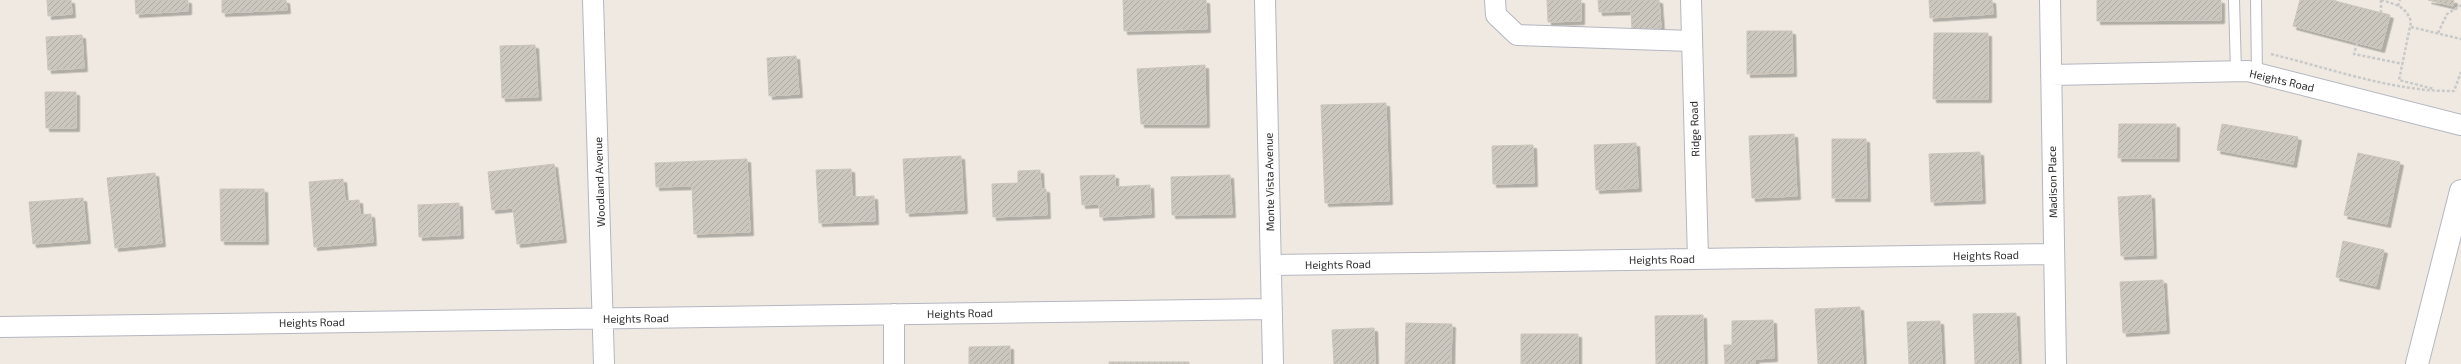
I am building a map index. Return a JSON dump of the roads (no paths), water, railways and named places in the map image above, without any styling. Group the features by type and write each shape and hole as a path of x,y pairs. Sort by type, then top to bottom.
{"street":[{"name":"Woodland Avenue","path":"593,0 604,364"},
{"name":"Monte Vista Avenue","path":"1265,0 1273,364"},
{"path":"1495,0 1496,15 1517,36 1691,41"},
{"name":"Ridge Road","path":"1691,0 1698,259"},
{"name":"Madison Place","path":"2050,0 2056,364"},
{"name":"Heights Road","path":"2051,75 2236,72 2257,74 2461,125"},
{"path":"2417,364 2461,191"},
{"name":"Heights Road","path":"1271,265 2054,254"},
{"name":"Heights Road","path":"0,327 1272,309"},
{"path":"894,314 894,364"}],"lane":[{"path":"2234,0 2236,72"},
{"path":"2256,0 2257,74"}]}
